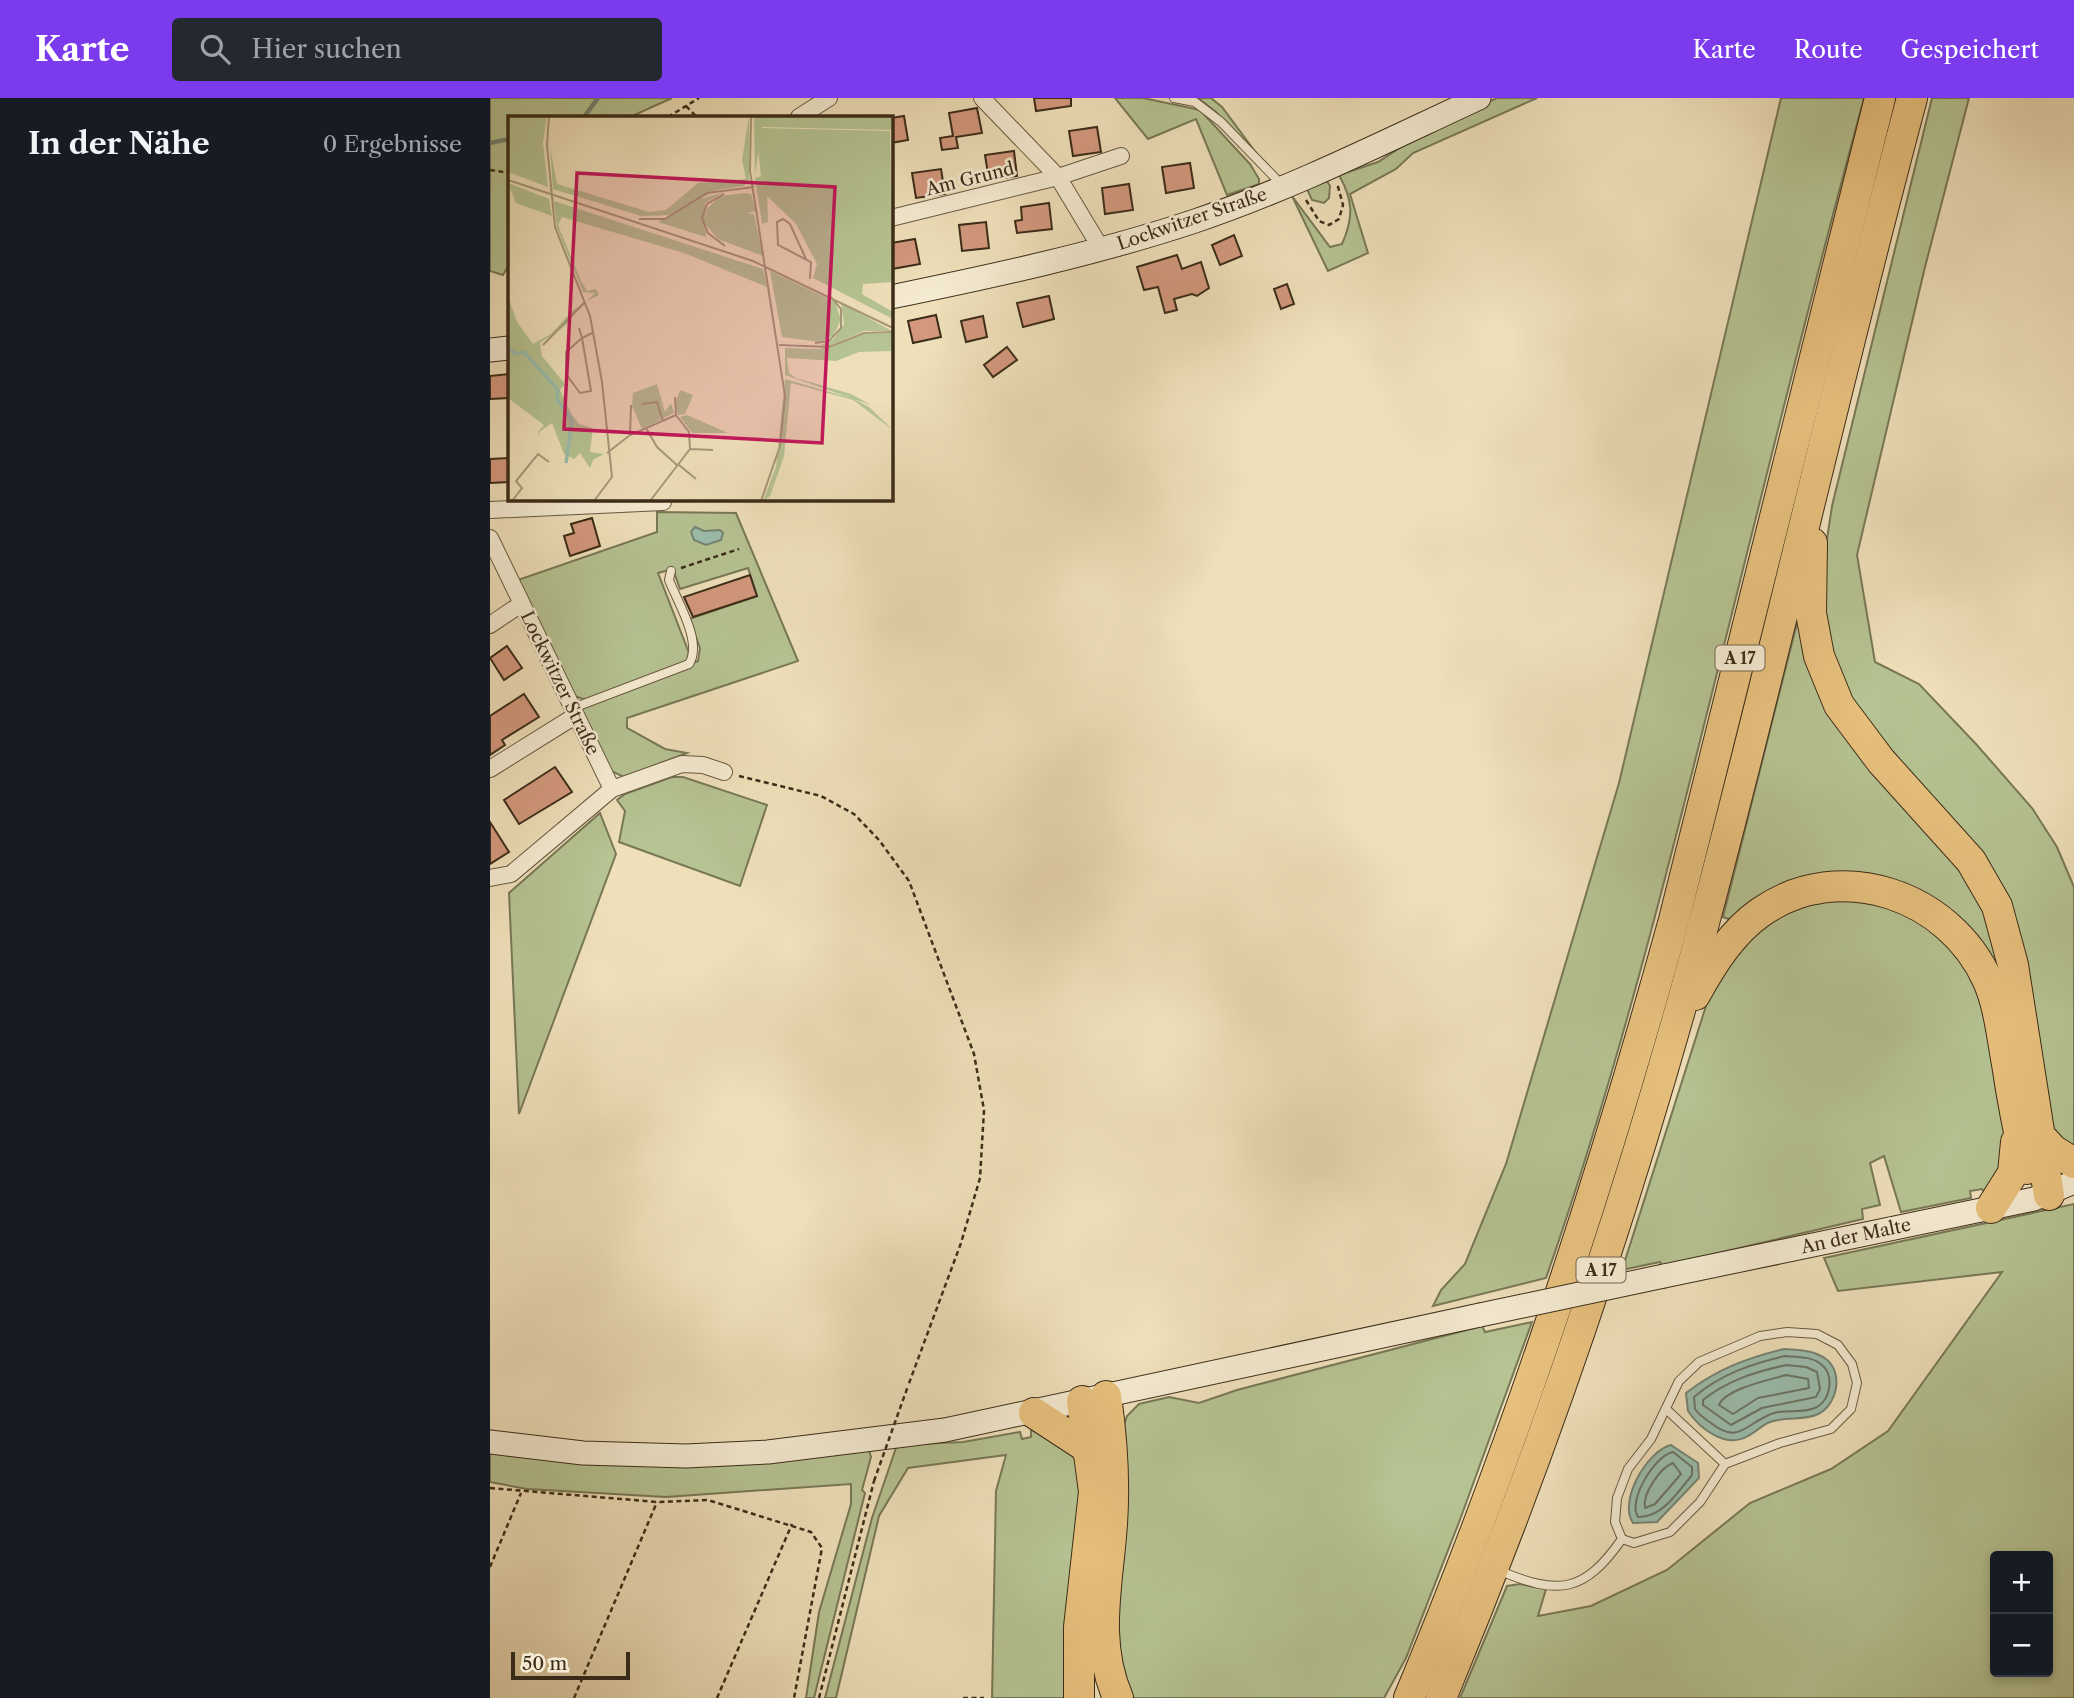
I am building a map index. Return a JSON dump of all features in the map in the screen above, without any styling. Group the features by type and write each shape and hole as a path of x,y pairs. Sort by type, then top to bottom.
{"highway":[{"name":"A 17","path":"1415,1686 1474,1536 1543,1347 1638,1051 1674,920 1880,98"},
{"name":"A 17","path":"1441,1698 1495,1569 1615,1229 1672,1034 1770,665 1912,98"},
{"path":"1812,493 1811,613 1819,656 1839,705 1856,730 1972,861 1997,906 2013,965 2028,1128 2013,1173 1992,1208"},
{"path":"1672,1034 1710,967 1733,938 1759,913 1788,897 1818,888 1860,887 1894,894 1925,907 1969,947 1979,964 1989,983 2028,1128 2058,1193"},
{"path":"2028,1128 2053,1150 2074,1163"},
{"path":"1079,1698 1077,1652 1094,1492 1091,1455 1094,1398"},
{"path":"1094,1398 1114,1483 1102,1635 1107,1672 1118,1698"},
{"path":"1034,1413 1083,1445 1091,1455"},
{"path":"1400,1698 1415,1686"}],"main road":[{"name":"Lockwitzer Straße","path":"892,298 1102,250 1196,221 1290,185 1479,98"},
{"path":"490,350 508,348"},
{"name":"An der Malte","path":"490,1442 583,1453 686,1456 768,1452 945,1430 2058,1193"}],"street":[{"path":"801,116 829,98"},
{"name":"Am Grund","path":"982,98 1058,177 1102,250"},
{"name":"Am Grund","path":"892,218 1058,177 1121,156"},
{"path":"490,510 663,502"},
{"name":"Lockwitzer Straße","path":"490,538 612,789"},
{"path":"490,625 522,604"},
{"path":"490,769 573,713"},
{"path":"490,878 511,874 612,789 682,764 703,765 724,772"}],"lane":[{"path":"1174,98 1195,102 1290,185"},
{"path":"573,713 690,664 694,657 694,643 668,580 671,571"},
{"path":"1787,1332 1816,1334 1838,1345 1852,1364 1857,1383 1851,1409 1831,1429 1780,1443 1725,1464 1700,1502 1670,1532 1633,1544 1622,1539 1615,1522 1616,1497 1628,1469 1651,1439 1666,1409 1679,1381 1699,1362 1760,1336 1787,1332"},
{"path":"1666,1409 1725,1464"},
{"path":"1495,1569 1520,1580 1565,1586 1585,1580 1601,1568 1622,1539"}],"path":[{"path":"670,116 699,98"},
{"path":"686,106 696,116"},
{"path":"1290,185 1320,221 1329,225 1339,219 1343,205 1329,168"},
{"path":"490,170 508,173"},
{"path":"671,571 739,549"},
{"path":"724,772 821,796 854,814 879,840 909,881 974,1054 984,1110 980,1178 961,1243 874,1481 819,1698"},
{"path":"490,1488 522,1493 657,1502 708,1500 811,1532 822,1548 794,1698"},
{"path":"490,1567 522,1493"},
{"path":"574,1698 657,1502"},
{"path":"717,1698 792,1524"},
{"path":"963,1698 984,1698"}],"green space":[{"path":"490,98 672,98 632,116 508,116 508,267 503,275 490,271"},
{"path":"1115,98 1143,98 1200,110 1250,164 1259,184 1227,195 1196,119 1148,139"},
{"path":"1198,98 1211,98 1222,107 1268,169 1216,112"},
{"path":"1497,98 1537,98 1413,153 1396,169 1350,194 1368,253 1328,271 1292,196 1330,247 1342,244 1349,225 1350,209 1339,175 1378,162 1421,134"},
{"path":"1781,98 1864,98 1805,321 1675,841 1615,1060 1546,1278 1433,1306 1441,1290 1465,1264 1506,1164 1619,783"},
{"path":"1932,98 1969,98 1925,267 1857,555 1875,662 1919,684 1976,744 2032,808 2057,847 2074,887 2074,1154 2049,1132 2019,963 1959,836 1836,680 1820,585 1832,506"},
{"path":"1325,178 1330,186 1329,198 1324,203 1312,200 1307,189"},
{"path":"657,512 736,513 798,661 627,718 627,728 665,749 687,753 624,777 609,770 579,710 698,661 700,648 689,619 757,596 748,568 680,589 673,569 658,573 689,653 686,663 586,700 572,695 515,581 657,532"},
{"path":"1799,615 1900,794 1989,909 2008,1017 1902,884 1734,921 1723,917"},
{"path":"672,777 683,777 767,805 740,886 619,842 625,811 617,800 625,794"},
{"path":"600,813 616,854 519,1114 509,893"},
{"path":"1840,895 1919,915 1972,967 1997,1065 2008,1166 1985,1194 1982,1189 1970,1191 1971,1198 1901,1212 1884,1156 1870,1163 1880,1205 1862,1209 1863,1219 1662,1266 1660,1262 1622,1270 1712,987 1766,920"},
{"path":"2074,1204 2074,1698 1460,1698 1507,1586 1520,1584 1546,1589 1538,1616 1591,1606 1667,1570 1750,1503 1831,1469 1888,1431 2002,1272 1838,1291 1824,1258"},
{"path":"1532,1322 1406,1658 1384,1698 1129,1698 1117,1668 1123,1428 1127,1416 1139,1404 1169,1397 1199,1403 1237,1390 1482,1326 1485,1332"},
{"path":"1031,1430 1065,1441 1086,1471 1071,1698 992,1698 996,1491 1006,1455 908,1468 879,1516 836,1698 825,1698 872,1518 897,1445 963,1442 1020,1432 1022,1439 1031,1437"},
{"path":"490,1450 869,1450 871,1457 862,1490 865,1493 814,1698 806,1698 819,1612 851,1504 851,1484 666,1497 527,1489 490,1482"}],"water":[{"path":"695,527 704,531 720,530 723,533 721,540 706,545 694,540 691,532"},
{"path":"1784,1349 1816,1354 1832,1365 1836,1388 1825,1410 1807,1417 1770,1422 1748,1436 1731,1440 1706,1430 1688,1411 1686,1393 1709,1377 1757,1356"},
{"path":"1671,1445 1698,1463 1699,1478 1657,1522 1633,1523 1629,1514 1629,1502 1637,1478 1653,1457"}],"building":[{"path":"1034,98 1071,98 1071,106 1036,111"},
{"path":"977,108 982,133 956,137 958,148 942,150 940,138 953,136 949,113"},
{"path":"904,116 908,140 892,143 892,118"},
{"path":"1097,127 1101,152 1073,156 1069,131"},
{"path":"1014,151 1017,176 989,180 985,155"},
{"path":"1190,163 1194,188 1166,193 1162,167"},
{"path":"941,169 945,194 916,198 912,173"},
{"path":"1129,184 1133,210 1105,214 1102,188"},
{"path":"1049,203 1052,229 1017,233 1015,221 1022,220 1021,207"},
{"path":"986,222 989,248 962,251 959,225"},
{"path":"1234,235 1242,256 1220,265 1212,245"},
{"path":"915,239 920,264 892,269 892,243"},
{"path":"1177,255 1182,269 1201,262 1209,288 1197,296 1192,294 1174,299 1177,310 1165,313 1158,287 1144,290 1137,267"},
{"path":"1287,284 1294,304 1281,309 1274,289"},
{"path":"1049,296 1054,319 1023,327 1017,303"},
{"path":"936,315 941,337 913,343 908,321"},
{"path":"983,316 987,337 966,342 961,321"},
{"path":"1007,347 1017,360 993,377 984,365"},
{"path":"508,374 508,398 490,399 490,376"},
{"path":"508,458 508,482 490,483 490,459"},
{"path":"592,518 600,546 570,556 564,536 574,533 571,524"},
{"path":"750,575 757,596 693,617 684,597"},
{"path":"507,646 522,668 504,680 490,658"},
{"path":"524,694 539,717 502,740 505,745 490,755 490,716"},
{"path":"555,767 572,792 519,824 504,800"},
{"path":"490,822 509,852 490,864"}],"waterway":[{"path":"585,116 598,98"},
{"path":"490,143 508,139"}]}
